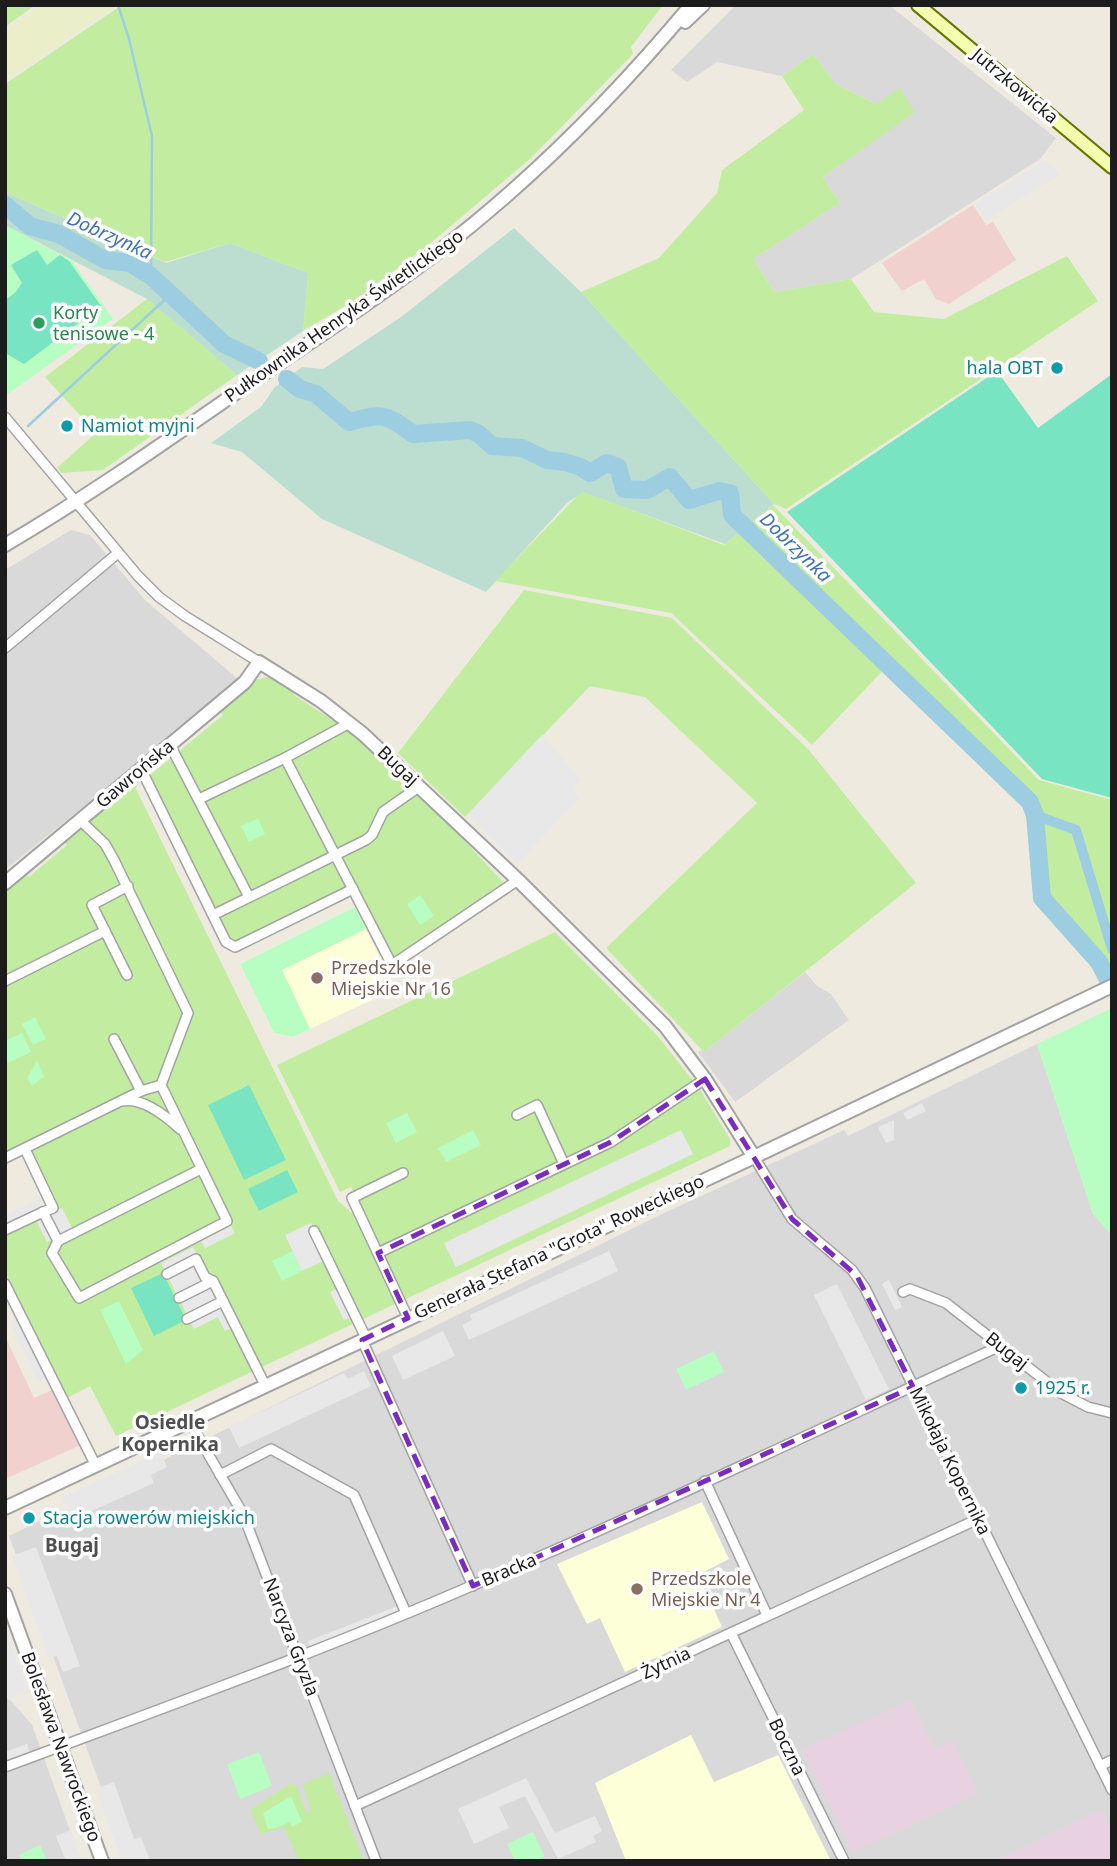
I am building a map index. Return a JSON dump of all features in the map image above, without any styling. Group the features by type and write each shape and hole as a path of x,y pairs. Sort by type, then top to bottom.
{"main road":[{"name":"Jutrzkowicka","path":"918,5 1112,167"}],"street":[{"name":"Pułkownika Henryka Świetlickiego","path":"654,50 691,5"},
{"name":"Pułkownika Henryka Świetlickiego","path":"5,545 77,502 434,255 496,205 542,163 654,50 703,5"},
{"name":"Bugaj","path":"5,416 118,553 159,597 321,701 348,722 420,786 518,880 665,1026 705,1079 754,1157"},
{"path":"5,648 118,553"},
{"name":"Gawrońska","path":"5,883 245,682 259,662"},
{"path":"199,800 285,758 348,722"},
{"path":"170,745 249,897"},
{"path":"285,758 392,965 518,880"},
{"path":"141,769 226,942 235,947 353,890"},
{"path":"213,915 366,840 372,835 383,812 420,786"},
{"path":"80,820 105,844 128,886 188,1013 161,1085 227,1221 79,1298 52,1252 58,1241 201,1169"},
{"path":"127,975 92,905 128,886"},
{"path":"5,981 105,931"},
{"name":"Generała Stefana \"Grota\" Roweckiego","path":"5,1507 754,1157 1110,987"},
{"path":"114,1039 141,1091"},
{"path":"378,1253 611,1142 705,1079"},
{"path":"5,1158 141,1091 161,1085"},
{"path":"117,1103 127,1100 141,1103 179,1128 189,1143"},
{"path":"517,1115 537,1105 564,1164"},
{"path":"5,1230 53,1208 24,1149"},
{"name":"Mikołaja Kopernika","path":"754,1157 792,1219 857,1276 865,1288 1112,1790"},
{"path":"403,1173 352,1198 408,1318"},
{"path":"43,1212 58,1241"},
{"path":"314,1231 473,1586"},
{"path":"167,1274 196,1259 205,1277 213,1281 265,1385"},
{"path":"179,1298 213,1281"},
{"path":"5,1284 96,1466"},
{"name":"Bugaj","path":"904,1292 910,1289 946,1303 1061,1393 1088,1407 1112,1413"},
{"path":"187,1319 223,1301"},
{"name":"Bracka","path":"5,1767 298,1656 473,1586 1000,1346"},
{"name":"Narcyza Gryzla","path":"189,1421 243,1514 376,1861"},
{"path":"220,1475 271,1449 354,1495 406,1613"},
{"path":"705,1481 767,1615"},
{"name":"Żytnia","path":"355,1806 978,1519"},
{"name":"Bolesława Nawrockiego","path":"5,1594 102,1861"},
{"name":"Boczna","path":"731,1633 844,1861"},
{"path":"1100,1766 1112,1760"}],"highlighted area":[{"path":"705,1079 792,1219 857,1276 913,1387 473,1586 362,1340 408,1318 378,1253 611,1142"}],"shaded area":[{"path":"40,5 117,5 5,81 5,31"},
{"path":"736,5 889,5 1056,138 1040,159 851,279 774,292 753,259 840,203 823,177 914,111 876,104 836,84 813,54 782,76 717,62 687,82 671,70"},
{"path":"1045,160 1060,174 986,221 975,204"},
{"path":"5,192 166,263 230,243 308,273 303,331 237,375 147,299 5,225"},
{"path":"973,205 986,225 993,222 1016,260 949,304 936,299 924,279 902,291 882,263"},
{"path":"514,228 581,292 774,504 725,544 583,492 567,503 486,592 322,519 242,452 211,443 261,407 274,388 302,367 323,369 401,317"},
{"path":"71,530 90,535 145,600 239,680 5,870 5,570"},
{"path":"542,735 581,780 572,788 580,798 517,864 468,814"},
{"name":"Przedszkole Miejskie Nr 16","path":"355,907 393,990 293,1037 274,1033 240,964"},
{"path":"805,972 817,986 831,994 849,1020 735,1102 698,1052 704,1052"},
{"path":"1037,1044 1093,1214 1112,1235 1112,1861 128,1861 9,1536 660,1215 844,1130 848,1136"},
{"path":"922,1103 926,1111 907,1120 903,1113"},
{"path":"894,1120 894,1140 886,1143 878,1127"},
{"path":"681,1130 693,1154 456,1267 444,1243"},
{"path":"47,1196 53,1208 5,1230 5,1215"},
{"path":"62,1208 73,1230 47,1242 36,1220"},
{"path":"311,1223 327,1259 302,1271 285,1235"},
{"path":"231,1226 235,1233 205,1248 201,1241"},
{"path":"193,1247 232,1328 225,1331 218,1317 194,1329 161,1263"},
{"path":"609,1251 618,1271 469,1340 462,1325 472,1320 470,1315"},
{"path":"889,1280 902,1307 895,1310 882,1284"},
{"path":"837,1284 889,1389 866,1400 814,1295"},
{"path":"341,1287 355,1315 344,1320 330,1292"},
{"path":"21,1316 51,1377 38,1382 11,1324"},
{"path":"443,1331 455,1356 403,1380 392,1356"},
{"path":"5,1336 34,1398 54,1389 81,1445 5,1479"},
{"path":"364,1371 371,1386 239,1448 229,1427 344,1373 348,1379"},
{"path":"161,1452 167,1467 151,1475 154,1483 63,1524 57,1512 66,1508 62,1498"},
{"name":"Przedszkole Miejskie Nr 4","path":"702,1502 729,1559 698,1575 722,1627 625,1672 600,1618 587,1624 557,1564"},
{"path":"36,1547 80,1666 63,1672 57,1656 49,1658 12,1556"},
{"path":"398,1606 401,1613 312,1649 308,1641"},
{"path":"5,1628 29,1692 8,1700 5,1692"},
{"path":"5,1694 32,1725 81,1861 5,1861"},
{"path":"911,1700 934,1749 953,1741 978,1794 853,1852 802,1750"},
{"path":"691,1735 714,1782 778,1755 831,1861 626,1861 595,1783"},
{"path":"27,1744 30,1752 5,1761 5,1752"},
{"path":"526,1778 555,1833 595,1816 602,1831 593,1836 596,1842 558,1859 525,1796 499,1807 509,1828 474,1844 458,1809"},
{"path":"114,1782 134,1839 141,1837 150,1861 122,1861 96,1789"},
{"path":"1101,1810 1112,1833 1112,1861 995,1861"},
{"path":"71,1830 82,1861 66,1861 56,1836"}],"green space":[{"path":"5,5 35,5 5,27"},
{"path":"122,5 663,5 631,47 633,54 531,158 426,247 352,302 303,331 308,273 230,243 165,262 5,192 5,84"},
{"path":"813,54 836,84 876,104 900,88 915,112 823,177 840,203 753,259 774,292 851,279 874,312 944,319 1067,256 1098,301 786,509 774,504 581,292 659,258 717,193 722,170 804,110 782,76"},
{"path":"5,225 72,261 113,319 5,396"},
{"name":"Korty tenisowe - 4","path":"37,250 47,265 60,255 69,261 101,306 24,364 5,353 5,300 15,293 22,283 11,265"},
{"path":"147,299 237,375 103,470 62,473 57,468 96,433 45,377"},
{"path":"997,371 1038,428 1112,374 1112,798 1042,779 787,512"},
{"path":"582,491 724,545 773,505 1039,780 1112,800 1112,963 1108,964 1048,894 1038,801 890,663 812,745 671,613 495,581"},
{"path":"524,590 672,618 809,750 916,883 704,1052 606,948 757,803 645,697 590,686 465,817 398,753"},
{"path":"266,677 293,691 294,695 358,739 460,836 504,883 396,957 390,953 355,884 235,943 230,941 149,776 223,715 219,710 255,680"},
{"path":"140,776 136,789 338,1201 353,1214 395,1304 116,1436 90,1386 67,1398 5,1272 5,1236 57,1208 26,1145 5,1154 5,888 24,872 29,877 67,845 63,840"},
{"path":"258,818 265,834 249,842 241,826"},
{"path":"420,895 434,916 420,925 407,904"},
{"path":"355,907 366,929 282,970 310,1029 293,1037 274,1033 240,964"},
{"path":"555,932 657,1035 701,1091 730,1139 730,1146 406,1299 351,1187 340,1192 277,1065"},
{"path":"1112,1008 1112,1236 1093,1214 1037,1044"},
{"path":"35,1017 46,1039 33,1045 22,1024"},
{"path":"22,1033 31,1052 5,1064 5,1041"},
{"path":"37,1061 44,1077 32,1086 27,1078"},
{"path":"249,1085 286,1160 244,1180 208,1105"},
{"path":"407,1113 417,1132 396,1143 386,1123"},
{"path":"473,1130 481,1145 446,1162 438,1148"},
{"path":"287,1170 298,1192 259,1211 248,1189"},
{"path":"293,1251 302,1271 282,1281 272,1261"},
{"path":"163,1273 186,1320 154,1336 131,1288"},
{"path":"119,1301 143,1350 126,1364 100,1310"},
{"path":"714,1351 724,1372 686,1390 676,1369"},
{"path":"259,1752 272,1786 240,1799 227,1764"},
{"path":"329,1773 364,1861 299,1861 284,1827 261,1834 250,1810 291,1783 297,1787 307,1813 311,1812 303,1784"},
{"path":"291,1796 302,1822 292,1827 290,1822 268,1829 263,1813"},
{"path":"533,1832 545,1857 538,1861 515,1861 507,1844"},
{"path":"40,1845 47,1861 22,1861 19,1855"}],"waterway":[{"path":"118,5 129,39 152,136 151,276"},
{"name":"Dobrzynka","path":"5,205 30,226 59,234 105,260 130,263 151,276 224,344 259,361"},
{"name":"Dobrzynka","path":"5,212 12,210"},
{"path":"28,426 171,294"},
{"name":"Dobrzynka","path":"287,379 300,389 316,394 349,422 377,416 396,422 413,434 470,430 492,446 522,448 547,460 565,462 590,473 607,463 618,467 624,489 647,490 670,477 689,500 719,491 730,493 732,515 1030,802 1035,815 1042,898 1099,962 1112,987"},
{"path":"1035,815 1076,830 1112,949"}],"place":[{"name":"Korty tenisowe - 4","path":"39,323"},
{"name":"hala OBT","path":"1057,368"},
{"name":"Namiot myjni","path":"67,426"},
{"name":"Przedszkole Miejskie Nr 16","path":"317,978"},
{"name":"1925 r.","path":"1021,1388"},
{"name":"Stacja rowerów miejskich","path":"29,1518"},
{"name":"Przedszkole Miejskie Nr 4","path":"637,1589"}],"district":[{"name":"Osiedle Kopernika","path":"170,1433"},
{"name":"Bugaj","path":"72,1545"}]}
